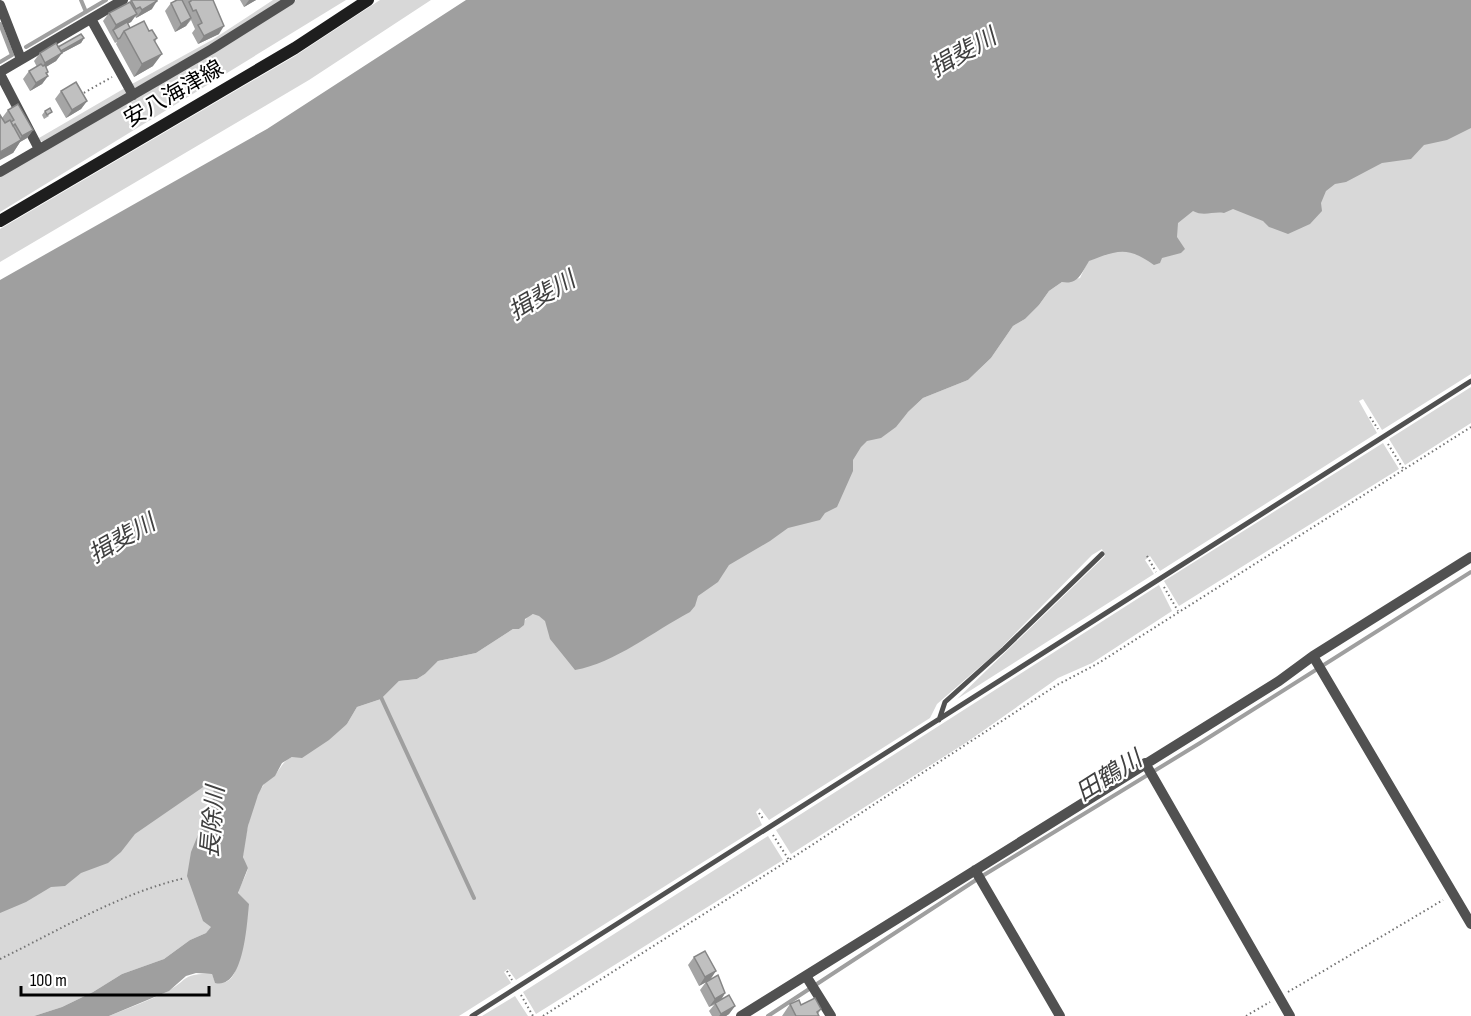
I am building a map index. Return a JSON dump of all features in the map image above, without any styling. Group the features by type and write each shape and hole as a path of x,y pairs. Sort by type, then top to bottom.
{"main road":[{"name":"安八海津線","path":"0,221 295,48 368,0"}],"street":[{"path":"39,150 0,73 123,0"},
{"path":"0,172 212,49 290,0"},
{"path":"0,5 21,59"},
{"path":"91,20 133,95"},
{"path":"741,1016 807,978 976,872 1471,557"},
{"path":"1314,658 1471,924"},
{"path":"1146,765 1290,1016"},
{"path":"976,872 1060,1016"},
{"path":"807,978 831,1016"}],"lane":[{"path":"472,1016 1471,381"},
{"path":"938,721 945,702 1004,649 1102,554"}],"path":[{"path":"78,96 120,72"},
{"path":"543,1016 969,744 993,725 1057,685 1096,664 1471,427"},
{"path":"759,813 789,860"},
{"path":"0,959 122,899 167,882 185,878"},
{"path":"1246,1016 1454,894"}],"shaded area":[{"path":"273,0 283,0 213,44 135,88 132,84 212,40"},
{"path":"296,0 346,0 0,212 0,176"},
{"path":"380,0 431,0 309,80 0,262 0,229 295,56"},
{"path":"125,88 128,93 44,142 40,141 39,138"},
{"path":"1471,123 1471,374 1382,430 1363,399 1359,401 1377,433 1160,571 1150,556 1145,560 1154,574 957,699 1105,556 1102,549 1092,555 998,651 937,704 930,718 769,820 760,808 756,812 762,825 516,980 508,969 504,972 511,983 459,1016 109,1016 166,992 190,976 212,974 215,982 226,982 233,975 239,949 238,895 248,868 243,857 244,847 259,793 286,761 347,724 357,707 381,699 399,681 417,679 438,661 476,653 513,629 519,629 528,616 603,589 908,412 923,398 968,380 991,358 1013,326 1025,319 1049,291 1062,282 1080,278 1088,261 1168,217"},
{"path":"1471,387 1471,423 1405,465 1389,439"},
{"path":"1383,443 1399,469 1179,606 1164,581"},
{"path":"1159,585 1172,611 1092,663 1058,678 967,742 791,854 776,830"},
{"path":"228,767 212,927 164,959 122,974 62,1007 34,1016 0,1016 0,898"},
{"path":"768,836 783,860 536,1014 523,992"},
{"path":"515,996 528,1016 482,1016"}],"water":[{"path":"466,0 1471,0 1471,128 1447,140 1424,145 1411,159 1382,163 1346,182 1335,184 1326,191 1321,203 1322,211 1310,224 1288,234 1233,209 1224,213 1201,214 1193,211 1178,223 1177,237 1185,249 1181,253 1162,258 1160,263 1154,265 1129,252 1115,252 1089,261 1075,280 1062,282 1049,291 1025,319 1013,326 991,358 968,380 923,398 896,427 881,438 867,441 853,460 853,471 837,507 825,513 820,520 788,528 729,565 718,582 698,596 690,612 619,654 575,670 550,639 545,621 533,614 525,619 524,625 519,629 513,629 476,653 438,661 417,679 399,681 381,699 357,707 347,724 329,740 302,758 292,757 282,763 275,776 263,785 248,826 243,857 248,868 238,893 249,904 242,953 232,976 225,982 215,983 212,974 196,973 186,976 169,991 109,1016 34,1016 62,1007 122,974 164,959 190,940 206,933 211,927 203,921 187,876 191,852 213,798 214,785 209,783 135,834 121,852 108,863 81,873 65,886 51,887 26,902 0,913 0,280 267,129"}],"building":[{"path":"131,0 157,1 142,10 140,7 136,9"},
{"path":"182,0 191,18 181,24 171,3"},
{"path":"191,0 213,0 224,26 204,36 198,25 202,23 189,2"},
{"path":"130,2 137,14 116,25 109,13"},
{"path":"144,21 149,31 152,30 157,38 154,40 162,54 142,64 124,31"},
{"path":"127,22 130,28 124,31 118,39 113,30"},
{"path":"81,34 84,38 61,51 58,47"},
{"path":"56,43 62,53 45,63 40,53"},
{"path":"41,64 45,65 48,76 36,83 29,71"},
{"path":"76,82 87,101 72,110 61,91"},
{"path":"18,104 33,130 22,136 15,124 13,126 11,122 14,120 8,110"},
{"path":"50,108 52,112 47,115 45,111"},
{"path":"0,115 5,123 10,120 21,140 0,152"},
{"path":"705,951 716,971 705,977 694,957"},
{"path":"718,975 725,993 715,999 706,982"},
{"path":"729,995 735,1006 721,1014 715,1003"},
{"path":"815,998 821,1009 817,1012 819,1016 796,1016 790,1004 799,1000 801,1005"}],"waterway":[{"path":"81,0 86,12"},
{"path":"26,47 106,0"},
{"path":"0,24 12,55 0,62"},
{"name":"田鶴川","path":"768,1016 979,878 1200,743 1471,572"},
{"path":"380,695 474,898"}],"water label":[{"name":"揖斐川","path":"963,53"},
{"name":"揖斐川","path":"542,296"},
{"name":"揖斐川","path":"122,539"},
{"name":"長除川","path":"213,822"}]}
